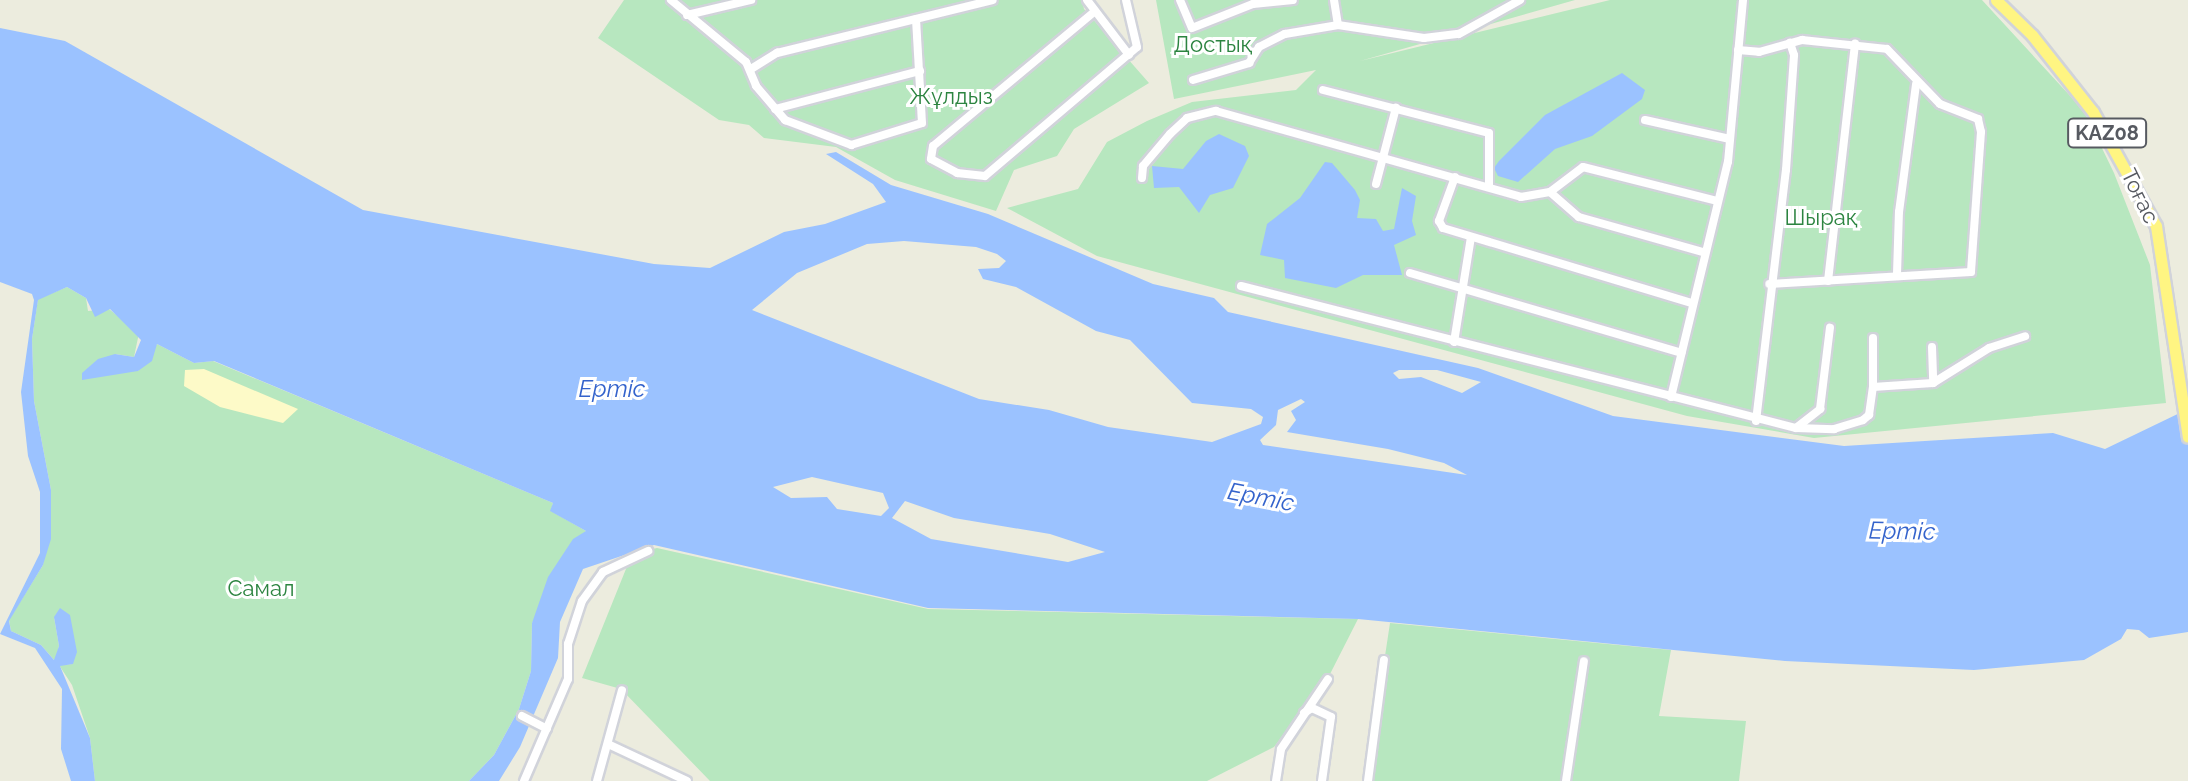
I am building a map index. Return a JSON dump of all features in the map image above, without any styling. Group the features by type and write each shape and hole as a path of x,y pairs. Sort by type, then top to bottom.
{"highway":[{"name":"Тоғас","path":"1996,0 2032,35 2114,144 2156,226 2169,292 2188,437"}],"street":[{"path":"671,0 751,69 756,86 775,109 802,128 851,145 922,123 916,19"},
{"path":"687,15 751,0"},
{"path":"751,69 777,53 993,0"},
{"path":"1087,0 1129,55"},
{"path":"1094,12 933,146 931,159 957,173 985,176 1129,55 1138,42 1126,0"},
{"path":"1180,0 1192,28 1253,4 1293,0"},
{"path":"1334,0 1338,25"},
{"path":"1193,80 1249,63 1259,47 1285,34 1338,25 1424,38 1459,34 1520,0"},
{"path":"1671,397 1730,139 1743,0"},
{"path":"1738,50 1759,52 1790,43 1855,44 1887,49 1916,84 1940,104 1978,119 1971,272 1769,284"},
{"path":"1756,421 1769,284 1786,170 1794,55 1790,43"},
{"path":"1828,281 1855,44"},
{"path":"775,109 920,71"},
{"path":"1897,274 1899,212 1916,84"},
{"path":"1323,90 1489,133 1489,185"},
{"path":"1376,184 1396,108"},
{"path":"1142,178 1143,166 1187,118 1216,111 1383,159 1489,185 1521,197 1550,192 1583,167 1717,201"},
{"path":"1645,120 1730,139"},
{"path":"1455,177 1439,225 1692,303"},
{"path":"1550,192 1579,217 1703,252"},
{"path":"1454,342 1471,237"},
{"path":"1410,273 1681,353"},
{"path":"1241,286 1756,421 1796,428 1834,429 1863,420 1869,415 1873,387 1873,338"},
{"path":"1796,428 1820,409 1830,328"},
{"path":"1873,387 1933,383 1989,348 2025,336"},
{"path":"1932,347 1933,383"},
{"path":"524,781 568,679 568,644 582,601 603,572 648,551"},
{"path":"1368,781 1384,660"},
{"path":"1566,781 1584,661"},
{"path":"1276,781 1281,749 1300,715 1328,679"},
{"path":"597,781 622,690"},
{"path":"1300,715 1312,708 1331,717 1322,781"},
{"path":"522,716 547,729"},
{"path":"608,744 687,781"}],"green space":[{"name":"Жұлдыз","path":"624,0 1082,0 1084,9 1149,83 1074,129 1057,156 1014,170 996,211 895,180 836,147 764,138 749,125 719,120 598,38"},
{"name":"Шырақ","path":"1156,0 1575,0 1360,61 1610,0 1982,0 2084,111 2114,173 2150,265 2166,403 1814,438 1687,416 1097,256 1007,208 1078,189 1107,142 1147,121 1192,102 1296,90 1316,70 1174,99"},
{"name":"Самал","path":"67,287 86,298 88,311 109,309 139,333 134,357 115,354 138,371 157,344 194,363 213,361 553,503 551,511 586,531 532,623 531,671 519,709 494,755 469,781 95,781 90,738 72,685 59,665 73,664 54,617 59,646 55,661 41,645 11,631 9,620 43,565 51,490 34,401 32,339 38,299"},
{"path":"657,548 928,609 1358,619 1329,676 1274,747 1207,781 710,781 621,689 582,678 632,554"},
{"path":"1390,623 1671,650 1659,716 1746,721 1739,781 1366,781"}],"sand":[{"path":"204,369 298,409 283,423 220,407 184,386 185,370"}],"water":[{"name":"Ертіс","path":"0,28 65,41 363,210 654,264 710,268 784,232 825,224 886,202 873,184 826,154 836,152 891,185 988,214 1153,284 1214,298 1228,312 1478,368 1613,416 1844,446 2053,433 2105,449 2188,409 2188,632 2149,638 2139,630 2127,629 2121,639 2084,660 1974,670 1785,661 1358,619 928,608 654,545 583,569 560,622 558,658 520,747 499,781 469,781 494,755 519,709 531,671 532,623 548,577 573,539 586,531 550,511 553,503 214,361 194,363 157,344 152,361 138,371 82,380 82,373 98,359 115,354 134,357 141,340 110,309 95,317 86,298 67,287 38,300 32,339 34,401 51,490 51,539 43,565 9,621 11,631 41,645 54,660 59,646 54,617 60,608 70,615 77,652 73,664 60,666 90,738 95,781 71,781 61,749 62,689 35,648 0,634 40,553 40,492 28,456 21,392 34,300 32,294 0,282","holes":["904,241 976,247 997,254 1006,261 999,268 978,269 983,279 1016,287 1096,331 1130,340 1192,403 1251,409 1263,417 1261,424 1212,442 1108,427 1049,410 979,399 752,310 797,273 867,244","1399,370 1437,370 1481,382 1462,393 1421,377 1399,379 1393,373","1301,399 1305,402 1291,411 1296,420 1287,432 1388,449 1444,463 1467,475 1263,445 1260,440 1276,425 1278,410","812,477 883,493 889,508 881,516 837,509 827,497 791,498 773,487","905,501 954,518 1050,534 1105,552 1068,562 931,539 892,518"]},
{"path":"1622,73 1645,90 1642,99 1592,136 1555,149 1518,182 1498,176 1494,168 1499,161 1545,115"},
{"path":"1219,134 1245,146 1249,156 1233,188 1210,195 1199,213 1179,187 1154,188 1152,166 1183,169 1206,141"},
{"path":"1325,162 1332,163 1355,190 1360,200 1357,218 1376,219 1383,231 1394,229 1402,188 1416,196 1412,221 1416,235 1394,245 1402,275 1363,275 1336,288 1285,278 1284,260 1260,255 1267,224 1300,198"}],"park label":[{"name":"Достық","path":"1213,45"}]}
